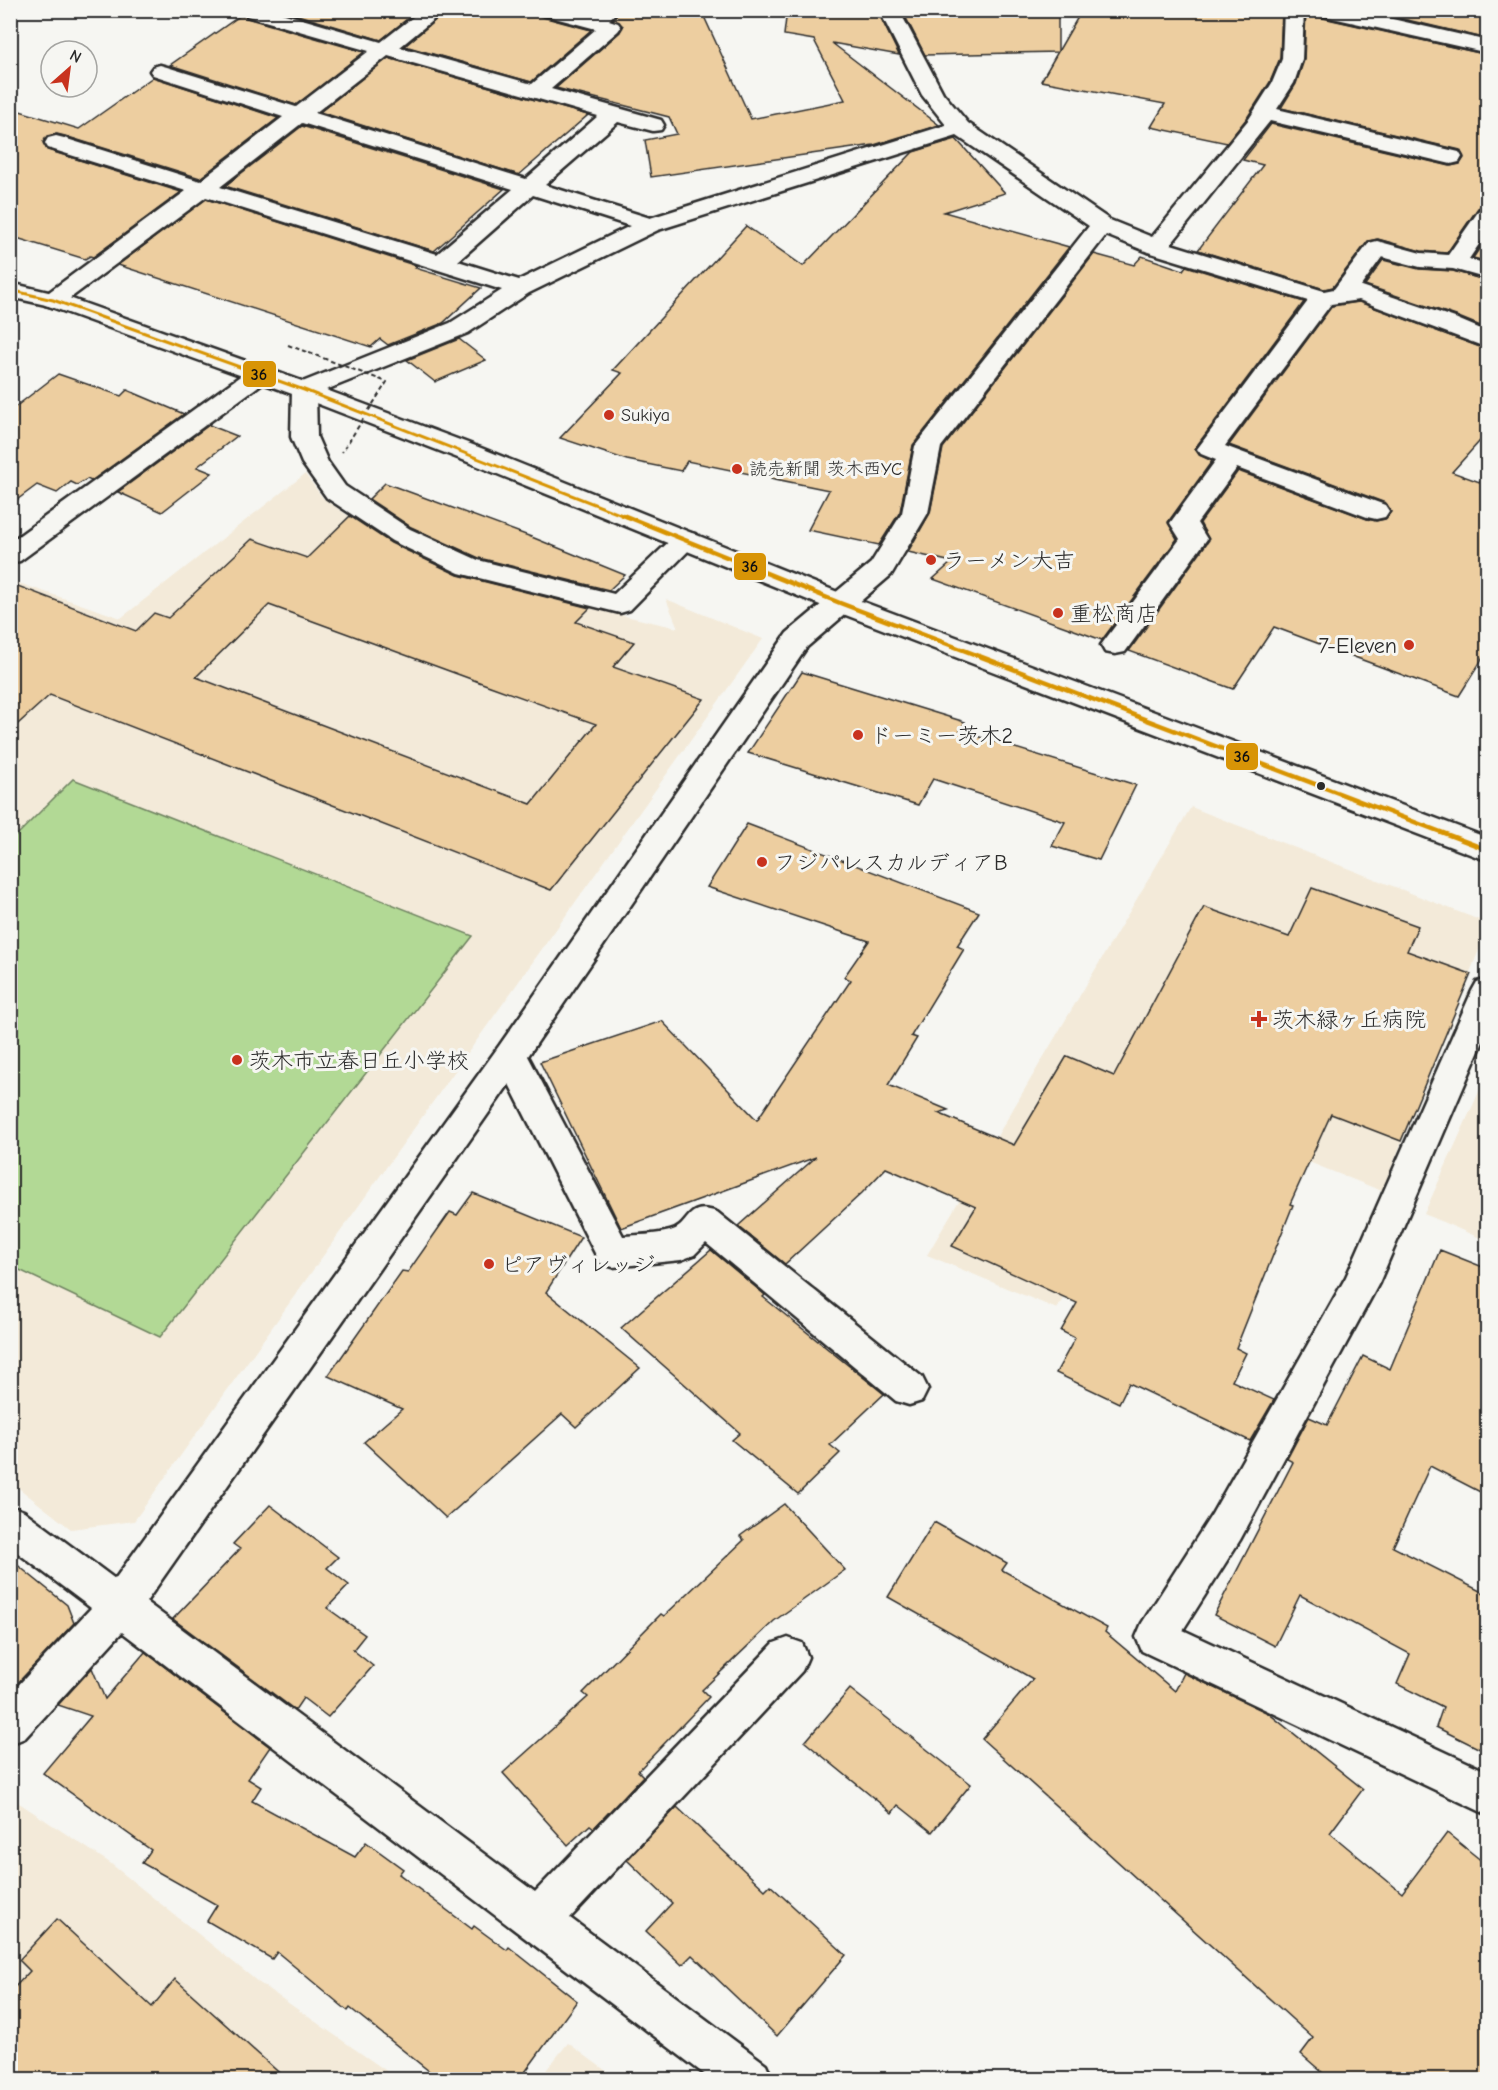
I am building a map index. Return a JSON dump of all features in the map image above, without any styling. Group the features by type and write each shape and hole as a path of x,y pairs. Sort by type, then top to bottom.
{"street":[{"path":"53,300 435,10"},
{"path":"535,92 611,27 601,16 547,10"},
{"path":"889,10 933,95 960,128 1102,225 1156,247 1332,297 1361,293 1446,323 1488,341"},
{"path":"1156,247 1265,112 1283,83 1292,59 1294,10"},
{"path":"1324,10 1488,47"},
{"path":"254,12 653,125"},
{"path":"160,71 650,225"},
{"path":"1265,112 1451,157"},
{"path":"441,263 614,114"},
{"path":"304,390 459,328 521,288 650,225 960,128"},
{"path":"56,143 521,288"},
{"path":"1455,262 1488,214"},
{"path":"10,1724 119,1607 512,1055 797,640 881,568 915,513 928,446 1102,225"},
{"path":"1376,511 1210,449 1332,297 1377,248 1420,260 1455,262 1488,272"},
{"path":"10,290 53,300 304,390 472,454 840,603 1488,850"},
{"path":"10,555 259,374"},
{"path":"304,390 304,437 315,464 336,492 401,535 469,567 620,604 686,540"},
{"path":"1115,645 1194,539 1183,523 1231,458"},
{"path":"1488,992 1361,1283 1226,1527 1156,1637 1488,1794"},
{"path":"512,1055 613,1252 681,1245 705,1222 909,1389"},
{"path":"10,1524 750,2079"},
{"path":"537,1921 788,1657"}],"path":[{"path":"288,345 387,382 342,452"}],"shaded area":[{"name":"茨木市立春日丘小学校","path":"305,474 323,498 387,543 461,579 678,628 666,599 763,639 134,1521 71,1529 11,1482 10,580 121,618"},
{"name":"茨木緑ヶ丘病院","path":"1191,807 1487,923 1487,930 1382,1191 1172,1108 1057,1309 927,1255"},
{"path":"1487,1074 1487,1241 1424,1214"},
{"path":"10,1797 110,1863 258,1982 398,2079 11,2079"},
{"path":"568,2043 617,2079 539,2079"}],"green space":[{"path":"73,779 473,936 160,1337 11,1266 11,841"}],"building":[{"path":"281,10 418,10 381,40"},
{"path":"447,10 535,10 539,16 591,30 531,82 405,46"},
{"path":"620,10 701,10 751,119 845,100 814,40 784,35 787,10 877,10 899,55 832,43 939,125 874,145 651,177 645,140 677,134 669,117 556,88 620,32 623,26 613,19"},
{"path":"902,10 1058,10 1058,52 925,55"},
{"path":"1082,10 1282,10 1280,58 1270,82 1247,118 1227,143 1151,127 1165,104 1041,81"},
{"path":"1306,10 1312,10 1316,16 1323,18 1488,55 1488,205 1478,208 1447,253 1421,251 1378,239 1368,241 1333,287 1324,289 1198,250 1263,165 1243,160 1271,124 1450,166 1460,164 1464,158 1460,150 1281,108 1296,84 1304,60"},
{"path":"1365,10 1488,10 1488,39"},
{"path":"244,13 246,18 364,52 296,105 170,65"},
{"path":"388,58 588,115 519,175 320,112"},
{"path":"153,77 278,118 200,178 65,136 57,134 47,136 43,142 47,150 181,192 93,257 85,259 10,236 10,108 79,129"},
{"path":"302,126 504,189 434,251 225,186"},
{"path":"956,139 1005,193 944,212 1069,247 913,445 900,512 879,545 808,530 829,490 687,461 681,471 627,460 560,438 622,373 613,370 746,226 803,266 913,152"},
{"path":"206,199 481,288 443,323 388,345 380,339 371,347 118,265"},
{"path":"1488,236 1488,262 1473,258"},
{"path":"1094,254 1134,265 1142,256 1183,270 1186,266 1304,302 1195,448 1199,455 1212,461 1168,522 1177,539 1102,640 933,579 952,562 908,552 930,513 943,448"},
{"path":"1383,260 1419,269 1453,271 1488,281 1488,329 1365,285"},
{"path":"1359,302 1488,350 1488,432 1452,472 1488,485 1488,650 1459,696 1274,627 1233,689 1129,651 1209,540 1200,523 1238,471 1367,519 1376,521 1385,519 1391,512 1386,503 1229,445 1332,306"},
{"path":"459,339 486,360 435,382 407,360"},
{"path":"58,374 121,396 127,390 184,414 91,481 87,479 77,485 71,482 57,493 37,485 10,505 10,411"},
{"path":"209,425 237,436 197,467 212,473 162,512 118,492"},
{"path":"385,483 534,538 625,575 609,590 479,558 411,527 369,499"},
{"path":"350,516 391,543 458,575 590,608 576,622 634,642 613,667 704,699 551,890 50,695 10,731 10,583 136,631 154,613 168,618 252,539 307,558","holes":["269,605 596,724 531,804 196,677"]},
{"path":"802,672 965,722 960,731 1136,785 1099,860 1052,846 1065,822 933,779 918,805 748,753"},
{"path":"747,824 979,912 957,946 964,949 911,1036 917,1038 888,1085 948,1110 938,1113 1014,1145 1067,1056 1114,1076 1204,907 1289,937 1312,888 1418,926 1407,951 1471,974 1401,1141 1331,1114 1290,1204 1293,1205 1236,1348 1246,1353 1232,1381 1274,1400 1250,1441 1129,1383 1119,1403 1056,1373 1075,1338 1061,1331 1077,1303 952,1246 976,1207 886,1168 785,1264 738,1226 816,1157 621,1228 540,1062 662,1021 757,1120 851,980 844,977 869,941 707,887"},
{"path":"473,1193 581,1237 546,1292 640,1368 576,1427 562,1414 446,1518 364,1442 402,1409 328,1376 402,1271 408,1272 450,1212 457,1215"},
{"path":"711,1250 765,1295 763,1297 884,1394 830,1445 840,1453 798,1494 732,1440 740,1433 621,1328"},
{"path":"1440,1250 1488,1269 1488,1496 1430,1466 1393,1547 1488,1595 1488,1753 1436,1727 1443,1707 1397,1684 1410,1654 1300,1595 1275,1646 1214,1615 1293,1462 1287,1459 1309,1417 1327,1425 1363,1356 1390,1369"},
{"path":"784,1504 845,1570 774,1621 702,1690 709,1697 638,1771 643,1776 594,1828 590,1825 568,1845 503,1773 588,1697 583,1693 661,1614 664,1616 744,1540 740,1536"},
{"path":"270,1505 338,1557 327,1568 349,1585 327,1608 365,1635 353,1650 373,1666 328,1717 303,1698 295,1710 173,1619 240,1549 233,1544"},
{"path":"934,1522 1007,1563 1002,1570 1107,1628 1105,1632 1175,1691 1184,1673 1268,1713 1363,1789 1330,1833 1402,1893 1447,1833 1488,1866 1488,2079 1330,2079 1301,2054 1313,2038 982,1739 1033,1679 888,1597"},
{"path":"10,1559 67,1605 74,1623 12,1689"},
{"path":"145,1652 270,1747 248,1779 261,1787 252,1801 355,1857 366,1842 403,1869 399,1874 472,1929 474,1926 507,1950 509,1947 577,2001 520,2079 439,2079 350,2008 348,2011 277,1952 272,1959 207,1921 217,1905 142,1863 151,1850 43,1773 91,1716 58,1705 92,1668 105,1699"},
{"path":"850,1689 971,1784 932,1832 898,1805 892,1813 805,1742"},
{"path":"677,1807 765,1890 770,1885 846,1955 777,2036 692,1955 682,1965 646,1931 672,1903 627,1860"},
{"path":"57,1919 152,2007 175,1979 286,2079 10,2079 10,1992 30,1971 19,1960"}],"transit line":[{"name":"36","path":"10,290 53,300 304,390 472,454 840,603 1488,850"}],"place":[{"name":"Sukiya","path":"609,415"},
{"name":"読売新聞 茨木西YC","path":"737,469"},
{"name":"ラーメン大吉","path":"931,560"},
{"name":"重松商店","path":"1058,613"},
{"name":"7-Eleven","path":"1409,645"},
{"name":"ドーミー茨木2","path":"858,735"},
{"name":"フジパレスカルディアB","path":"762,862"},
{"name":"茨木緑ヶ丘病院","path":"1259,1019"},
{"name":"茨木市立春日丘小学校","path":"237,1060"},
{"name":"ピアヴィレッジ","path":"489,1264"}]}
